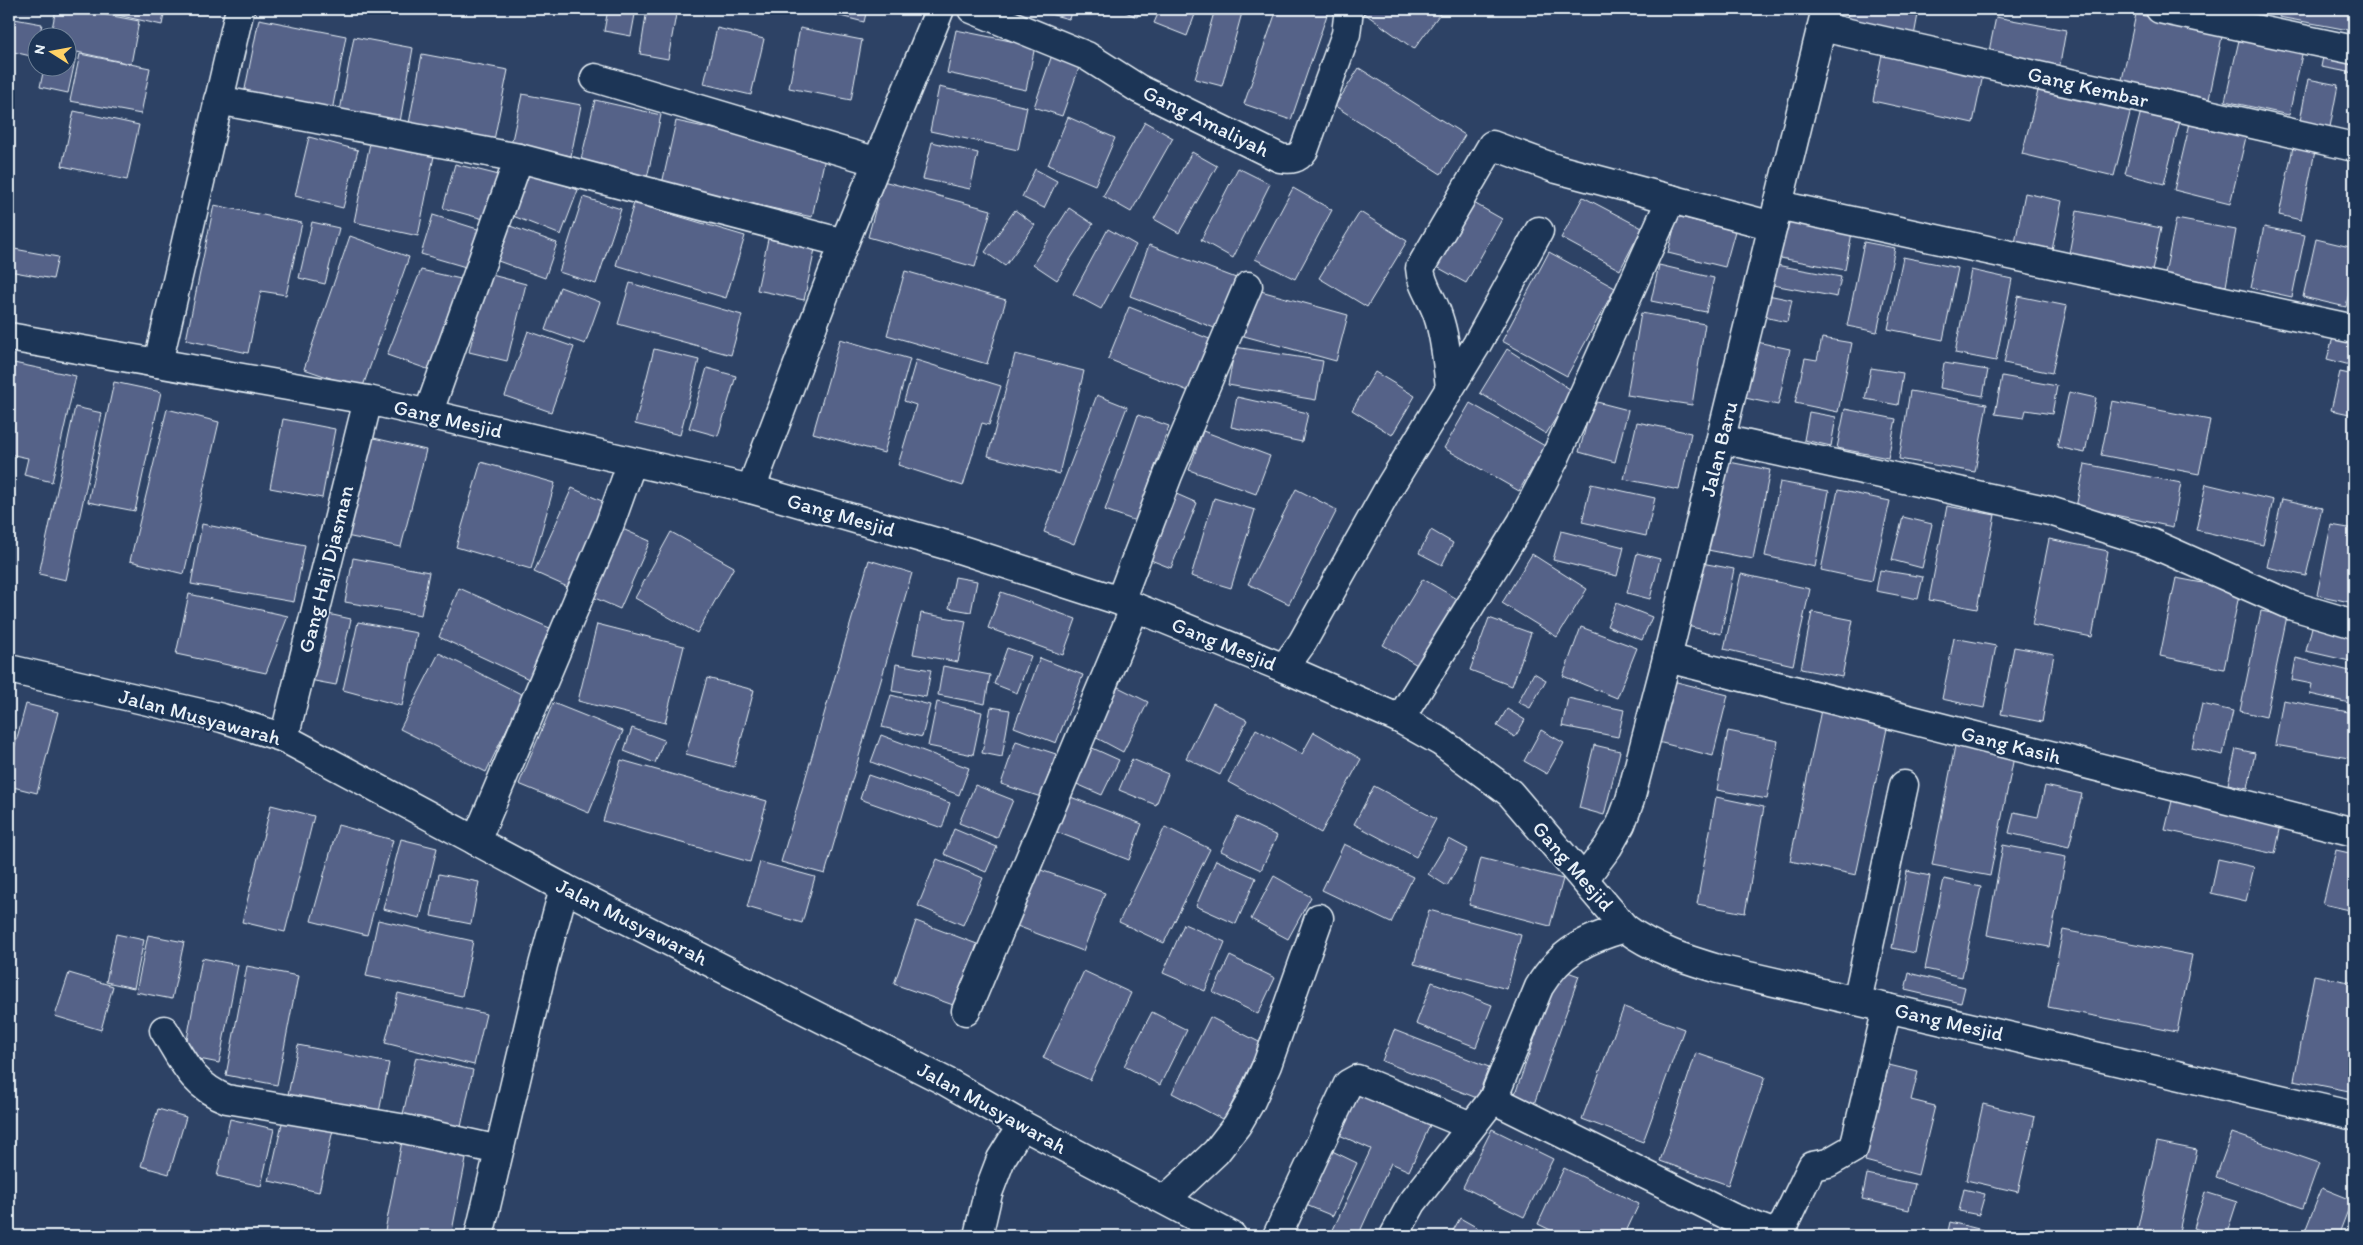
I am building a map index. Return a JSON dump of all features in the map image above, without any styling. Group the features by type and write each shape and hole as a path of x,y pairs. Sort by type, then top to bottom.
{"street":[{"path":"158,363 240,9"},
{"path":"751,489 844,243 940,9"},
{"name":"Gang Amaliyah","path":"972,9 1087,56 1139,89 1280,158 1290,159 1296,158 1304,150 1346,34 1349,9"},
{"path":"2160,9 2354,50"},
{"name":"Gang Kembar","path":"1824,18 2354,147"},
{"name":"Jalan Baru","path":"1584,879 1608,847 1621,824 1630,800 1668,658 1824,18"},
{"path":"595,78 878,162"},
{"path":"218,100 519,158 844,243"},
{"path":"1450,387 1445,344 1439,318 1421,280 1420,268 1492,145 1557,168 1671,199 1776,215 2354,329"},
{"path":"428,414 519,158"},
{"path":"1400,719 1522,522 1554,460 1671,199"},
{"path":"1284,668 1302,643 1390,486 1450,387 1539,231"},
{"path":"966,1011 1127,604 1168,475 1248,286"},
{"name":"Gang Mesjid","path":"9,337 368,400 751,489 953,547 1127,604 1284,668 1400,719 1469,761 1510,793 1625,928 1643,942 1680,957 1718,969 2354,1116"},
{"name":"Gang Haji Djasman","path":"284,738 368,400"},
{"path":"1721,439 2050,511 2151,542 2293,606 2354,624"},
{"path":"476,840 609,526 632,462"},
{"name":"Gang Kasih","path":"1668,658 2354,832"},
{"name":"Jalan Musyawarah","path":"9,668 222,718 284,738 564,888 947,1082 1022,1126 1232,1236"},
{"path":"1857,1000 1904,785"},
{"path":"479,1236 543,965 564,888"},
{"path":"1165,1200 1216,1152 1237,1126 1251,1101 1267,1065 1319,918"},
{"path":"1394,1236 1412,1203 1493,1099 1539,987 1547,973 1579,944 1625,928"},
{"path":"1493,1099 1731,1217 1770,1232 1777,1231 1784,1224 1812,1166 1828,1162 1854,1148 1887,1008"},
{"path":"164,1030 194,1078 203,1087 220,1096 400,1128 499,1150"},
{"path":"1277,1236 1348,1084 1353,1080 1357,1079 1471,1126"},
{"path":"978,1236 988,1193 1001,1159 1022,1126"}],"building":[{"path":"56,9 76,9 139,21 131,64 78,52 78,28 52,28"},
{"path":"91,9 165,9 162,25"},
{"path":"608,9 636,9 631,36 604,31"},
{"path":"647,9 677,9 668,59 640,54"},
{"path":"812,9 867,9 864,22"},
{"path":"1030,9 1072,9 1069,19"},
{"path":"1119,9 1141,9 1137,17"},
{"path":"1160,9 1197,9 1187,36 1154,23"},
{"path":"1215,9 1243,9 1222,86 1195,79"},
{"path":"1277,9 1329,9 1291,120 1244,104"},
{"path":"1367,9 1439,9 1442,11 1414,49 1364,13"},
{"path":"1849,9 1919,9 1914,36 1846,24"},
{"path":"2202,9 2250,9 2249,18"},
{"path":"2281,9 2354,9 2354,31 2279,17"},
{"path":"2136,14 2223,32 2209,99 2122,80"},
{"path":"1996,17 2066,30 2059,70 1988,56"},
{"path":"9,18 42,24 41,28 28,28 28,55 9,51"},
{"path":"259,19 346,36 332,111 244,94"},
{"path":"717,28 764,39 751,95 704,84"},
{"path":"800,28 862,40 851,100 789,88"},
{"path":"956,30 1035,46 1026,90 947,73"},
{"path":"2240,36 2303,50 2289,115 2225,101"},
{"path":"354,37 413,48 400,122 340,111"},
{"path":"1053,52 1081,62 1062,116 1034,107"},
{"path":"2324,52 2354,58 2354,73 2321,67"},
{"path":"80,54 150,68 141,114 70,101 75,78 78,78"},
{"path":"422,54 508,70 493,145 408,129"},
{"path":"1882,54 1983,75 1973,123 1873,101"},
{"path":"1359,68 1465,135 1441,174 1335,106"},
{"path":"42,78 71,78 68,93 40,87"},
{"path":"2308,79 2338,85 2330,127 2300,121"},
{"path":"939,87 1027,107 1018,150 930,131"},
{"path":"2039,87 2131,109 2114,176 2022,154"},
{"path":"522,94 581,105 571,156 511,145"},
{"path":"595,100 661,115 647,178 580,164"},
{"path":"2142,107 2181,117 2164,184 2125,174"},
{"path":"74,111 139,125 127,180 62,166"},
{"path":"1068,117 1115,138 1095,185 1048,165"},
{"path":"2191,119 2247,133 2230,204 2174,190"},
{"path":"676,121 826,153 812,217 662,184"},
{"path":"1145,122 1173,138 1131,212 1103,196"},
{"path":"309,137 358,150 343,208 295,196"},
{"path":"371,138 435,151 418,236 354,222"},
{"path":"932,142 978,153 970,189 923,179"},
{"path":"2293,147 2315,151 2301,220 2279,215"},
{"path":"1192,152 1217,166 1179,233 1154,219"},
{"path":"455,164 503,176 491,221 443,208"},
{"path":"1238,168 1270,184 1233,258 1201,240"},
{"path":"1035,169 1057,181 1044,208 1022,197"},
{"path":"525,170 578,190 561,235 508,214"},
{"path":"883,181 991,210 975,267 868,237"},
{"path":"1293,188 1332,210 1295,279 1255,259"},
{"path":"2025,193 2062,201 2051,255 2014,248"},
{"path":"583,197 621,209 596,284 559,272"},
{"path":"1583,197 1642,228 1620,270 1561,238"},
{"path":"1465,198 1502,219 1466,283 1428,262"},
{"path":"634,203 745,236 726,298 616,265"},
{"path":"214,205 302,223 286,295 261,291 248,353 186,340"},
{"path":"1069,208 1093,224 1057,280 1033,264"},
{"path":"1015,210 1035,225 1005,266 985,252"},
{"path":"2077,211 2161,228 2151,276 2068,259"},
{"path":"1360,212 1407,241 1367,307 1319,278"},
{"path":"433,215 487,232 476,270 421,254"},
{"path":"1677,216 1735,231 1725,267 1668,253"},
{"path":"2176,219 2236,230 2226,286 2165,274"},
{"path":"1782,220 1852,233 1845,270 1775,257"},
{"path":"312,222 339,228 325,284 299,278"},
{"path":"499,222 557,243 545,278 487,257"},
{"path":"2264,227 2305,235 2292,297 2251,288"},
{"path":"1108,229 1136,245 1101,309 1073,294"},
{"path":"350,236 409,257 362,389 304,369"},
{"path":"768,239 815,249 804,300 757,290"},
{"path":"2316,239 2354,248 2354,269 2346,307 2303,297"},
{"path":"1864,242 1895,248 1877,332 1847,326"},
{"path":"1149,245 1236,278 1217,329 1130,296"},
{"path":"9,248 58,257 53,279 9,271"},
{"path":"1549,252 1615,288 1567,376 1502,341"},
{"path":"1903,257 1958,268 1943,340 1888,329"},
{"path":"1659,265 1714,278 1706,312 1651,301"},
{"path":"1776,265 1841,277 1837,297 1773,285"},
{"path":"421,270 465,280 433,371 387,355"},
{"path":"1971,270 2012,279 1996,361 1955,353"},
{"path":"905,271 1006,300 987,364 887,335"},
{"path":"488,274 526,284 507,361 469,352"},
{"path":"630,283 742,315 731,355 618,324"},
{"path":"560,287 600,302 585,344 545,330"},
{"path":"1257,290 1348,315 1336,361 1244,336"},
{"path":"1763,294 1792,300 1787,322 1759,316"},
{"path":"2018,296 2067,306 2052,373 2004,363"},
{"path":"1129,307 1212,340 1191,392 1108,359"},
{"path":"1641,313 1705,324 1692,405 1627,395"},
{"path":"528,331 574,347 551,412 505,396"},
{"path":"2334,334 2354,340 2354,366 2327,359"},
{"path":"1822,338 1852,343 1838,412 1795,403 1805,358 1817,360"},
{"path":"840,339 910,359 884,453 813,433"},
{"path":"1757,342 1790,349 1778,405 1745,398"},
{"path":"1235,347 1323,361 1316,400 1228,385"},
{"path":"654,349 699,360 680,435 635,424"},
{"path":"1507,349 1573,391 1546,434 1480,393"},
{"path":"1015,354 1084,371 1059,474 988,456"},
{"path":"916,360 1001,386 989,425 982,423 963,486 898,465 916,405 904,401"},
{"path":"9,362 76,376 52,482 24,475 28,458 9,454"},
{"path":"1944,363 1988,370 1983,396 1940,388"},
{"path":"707,368 736,376 718,436 689,428"},
{"path":"1871,368 1903,373 1898,405 1865,399"},
{"path":"1375,372 1415,396 1392,435 1352,410"},
{"path":"2340,372 2354,375 2354,415 2331,410"},
{"path":"2002,376 2057,386 2052,414 2026,410 2024,418 1995,414"},
{"path":"114,382 161,392 135,511 88,502"},
{"path":"1910,391 1987,404 1975,472 1899,459"},
{"path":"2069,392 2096,398 2085,453 2057,447"},
{"path":"1097,395 1127,407 1074,544 1044,532"},
{"path":"1237,397 1308,413 1302,442 1231,427"},
{"path":"1593,401 1628,410 1615,462 1579,452"},
{"path":"2112,401 2210,420 2199,474 2101,455"},
{"path":"1470,403 1545,446 1519,491 1444,448"},
{"path":"75,407 102,413 66,580 39,574"},
{"path":"167,409 219,422 184,574 130,561"},
{"path":"1845,409 1896,419 1888,458 1837,448"},
{"path":"1809,412 1836,417 1831,446 1804,440"},
{"path":"1138,415 1169,426 1136,521 1105,510"},
{"path":"283,419 335,429 322,498 270,488"},
{"path":"1637,422 1691,433 1679,490 1624,479"},
{"path":"1203,431 1270,456 1256,494 1189,470"},
{"path":"365,436 426,450 401,547 341,535"},
{"path":"1724,461 1770,470 1753,559 1708,550"},
{"path":"481,462 555,483 531,569 456,547"},
{"path":"2085,464 2181,483 2173,527 2076,507"},
{"path":"1780,482 1829,491 1815,567 1765,556"},
{"path":"1591,484 1655,498 1646,536 1582,522"},
{"path":"2206,484 2273,500 2263,545 2196,530"},
{"path":"572,488 611,505 572,589 534,572"},
{"path":"1165,489 1197,503 1171,568 1138,555"},
{"path":"1296,489 1337,510 1289,604 1248,584"},
{"path":"1838,490 1890,501 1872,581 1821,570"},
{"path":"1214,498 1255,510 1231,588 1191,576"},
{"path":"2282,499 2322,508 2306,576 2267,567"},
{"path":"1947,506 1995,515 1977,609 1929,600"},
{"path":"1903,517 1932,524 1922,568 1892,560"},
{"path":"202,524 305,545 294,602 191,584"},
{"path":"2331,525 2354,529 2354,603 2317,595"},
{"path":"618,527 650,541 620,609 588,595"},
{"path":"1431,530 1453,543 1442,565 1419,553"},
{"path":"1561,531 1624,547 1617,576 1553,560"},
{"path":"671,532 734,567 697,633 635,598"},
{"path":"2049,539 2108,551 2092,637 2032,625"},
{"path":"1637,553 1660,559 1650,599 1627,593"},
{"path":"1532,554 1587,589 1557,637 1502,603"},
{"path":"353,558 429,572 421,615 345,602"},
{"path":"869,560 912,573 825,874 781,862"},
{"path":"1696,562 1734,569 1721,634 1683,625"},
{"path":"1880,570 1923,577 1918,599 1876,591"},
{"path":"1741,574 1810,589 1793,665 1724,649"},
{"path":"955,577 977,581 971,612 949,608"},
{"path":"2176,578 2240,590 2224,669 2160,656"},
{"path":"1423,579 1459,600 1419,666 1383,645"},
{"path":"459,588 552,629 531,680 439,637"},
{"path":"1001,592 1076,619 1063,655 988,628"},
{"path":"189,594 288,616 266,673 176,654"},
{"path":"1616,603 1652,617 1642,640 1607,626"},
{"path":"2261,611 2287,616 2266,717 2240,711"},
{"path":"319,612 351,619 336,685 304,679"},
{"path":"1812,612 1853,620 1842,677 1801,669"},
{"path":"921,613 966,621 958,662 913,654"},
{"path":"1489,618 1531,633 1512,686 1470,670"},
{"path":"358,622 417,633 402,706 343,690"},
{"path":"2313,623 2354,633 2354,662 2306,651"},
{"path":"597,624 684,646 665,723 578,701"},
{"path":"1581,627 1637,648 1617,698 1563,676"},
{"path":"1954,638 1996,646 1984,708 1942,699"},
{"path":"2014,647 2054,654 2042,722 2001,714"},
{"path":"1007,648 1031,656 1017,693 994,684"},
{"path":"439,653 523,695 486,772 400,729"},
{"path":"1040,658 1083,675 1056,743 1014,727"},
{"path":"2296,658 2354,672 2354,704 2310,694 2312,684 2292,680"},
{"path":"896,664 931,670 926,697 892,691"},
{"path":"943,666 990,675 985,704 938,695"},
{"path":"1534,673 1546,680 1530,708 1518,702"},
{"path":"707,678 754,690 734,767 686,754"},
{"path":"1669,680 1728,695 1713,756 1654,741"},
{"path":"1118,687 1148,702 1123,752 1093,736"},
{"path":"891,695 930,705 922,737 882,727"},
{"path":"1568,698 1624,710 1618,737 1562,726"},
{"path":"2283,700 2354,713 2354,759 2275,745"},
{"path":"937,702 982,712 973,755 928,746"},
{"path":"553,703 623,731 589,813 519,784"},
{"path":"1213,703 1247,720 1220,775 1186,758"},
{"path":"26,704 58,712 37,793 9,786 9,768"},
{"path":"2202,704 2233,711 2223,755 2192,748"},
{"path":"1822,705 1889,719 1856,875 1790,861"},
{"path":"991,707 1010,710 1002,757 982,753"},
{"path":"1507,709 1525,720 1515,737 1497,726"},
{"path":"632,728 664,740 655,763 624,751"},
{"path":"1256,729 1302,754 1314,732 1361,759 1321,833 1228,782"},
{"path":"1541,730 1564,743 1547,774 1524,761"},
{"path":"1728,731 1778,741 1767,799 1717,790"},
{"path":"881,735 969,768 959,795 871,762"},
{"path":"1016,741 1056,754 1041,797 1001,784"},
{"path":"1594,745 1620,751 1604,815 1579,808"},
{"path":"1088,746 1119,760 1102,795 1072,782"},
{"path":"1955,746 2014,757 1990,876 1932,865"},
{"path":"2236,749 2255,753 2248,788 2228,784"},
{"path":"1132,759 1168,774 1156,805 1119,790"},
{"path":"621,760 767,801 750,862 603,821"},
{"path":"868,775 950,803 942,828 860,799"},
{"path":"975,785 1013,800 997,838 959,823"},
{"path":"1374,786 1436,819 1416,857 1354,824"},
{"path":"2045,786 2082,794 2069,847 2009,833 2014,812 2038,817"},
{"path":"1068,796 1142,824 1129,860 1054,831"},
{"path":"1716,797 1764,807 1745,913 1697,904"},
{"path":"2172,801 2281,825 2275,854 2165,830"},
{"path":"271,805 314,816 285,932 242,922"},
{"path":"1237,817 1277,836 1261,870 1221,851"},
{"path":"338,825 393,840 367,935 311,921"},
{"path":"1165,827 1210,849 1164,943 1119,922"},
{"path":"954,829 997,847 986,872 944,854"},
{"path":"401,839 437,848 420,918 383,909"},
{"path":"1449,839 1468,849 1447,886 1428,874"},
{"path":"1344,844 1413,877 1391,923 1322,890"},
{"path":"2003,845 2066,857 2049,947 1987,935"},
{"path":"2336,850 2354,854 2354,911 2323,904"},
{"path":"1481,858 1563,879 1550,926 1469,905"},
{"path":"937,859 983,878 963,925 918,906"},
{"path":"2218,859 2254,867 2246,901 2211,893"},
{"path":"1216,860 1256,878 1236,924 1196,906"},
{"path":"760,862 815,877 802,923 747,907"},
{"path":"1038,869 1105,893 1083,951 1017,926"},
{"path":"1907,871 1930,876 1915,953 1892,948"},
{"path":"439,874 479,882 471,924 431,916"},
{"path":"1274,876 1311,897 1288,939 1251,919"},
{"path":"1944,879 1981,887 1962,977 1925,969"},
{"path":"1429,910 1521,935 1507,989 1414,964"},
{"path":"378,920 473,941 462,996 366,976"},
{"path":"916,921 977,944 956,1006 894,984"},
{"path":"1184,924 1225,942 1205,991 1163,973"},
{"path":"2063,930 2192,955 2177,1032 2048,1007"},
{"path":"116,934 144,940 134,988 106,982"},
{"path":"148,935 184,942 172,999 136,992"},
{"path":"1230,956 1275,978 1258,1014 1213,992"},
{"path":"202,958 238,965 219,1063 184,1056"},
{"path":"247,966 298,976 277,1085 226,1075"},
{"path":"1559,969 1579,976 1534,1104 1514,1097"},
{"path":"1084,971 1131,993 1090,1080 1043,1058"},
{"path":"69,973 113,986 101,1030 55,1016"},
{"path":"1909,973 1965,987 1961,1003 1905,990"},
{"path":"2314,975 2354,983 2354,1092 2294,1080"},
{"path":"1432,982 1492,1005 1476,1047 1416,1024"},
{"path":"398,993 486,1014 474,1065 385,1043"},
{"path":"1624,1007 1684,1029 1643,1142 1582,1119"},
{"path":"1152,1012 1187,1030 1160,1085 1124,1066"},
{"path":"1210,1017 1261,1043 1224,1120 1172,1093"},
{"path":"1394,1030 1489,1067 1477,1098 1382,1061"},
{"path":"298,1045 389,1063 379,1112 288,1095"},
{"path":"1696,1053 1765,1077 1728,1185 1660,1161"},
{"path":"416,1057 473,1070 461,1127 403,1114"},
{"path":"1889,1065 1918,1072 1911,1100 1935,1106 1918,1175 1865,1161"},
{"path":"1357,1089 1431,1123 1409,1171 1391,1163 1358,1236 1330,1236 1371,1149 1337,1134"},
{"path":"1983,1104 2035,1117 2018,1192 1966,1180"},
{"path":"158,1109 186,1117 169,1174 141,1166"},
{"path":"230,1119 274,1129 261,1186 217,1176"},
{"path":"283,1119 333,1130 319,1192 269,1181"},
{"path":"1492,1129 1553,1159 1524,1217 1463,1187"},
{"path":"2232,1133 2319,1163 2303,1208 2216,1177"},
{"path":"403,1136 468,1149 451,1236 384,1236"},
{"path":"2157,1142 2197,1150 2178,1236 2136,1236"},
{"path":"1326,1148 1357,1163 1333,1216 1301,1203"},
{"path":"1564,1168 1639,1204 1624,1236 1563,1236 1538,1224"},
{"path":"1867,1174 1915,1184 1909,1210 1862,1199"},
{"path":"2322,1188 2352,1200 2338,1236 2303,1236"},
{"path":"1964,1189 1985,1194 1979,1215 1959,1211"},
{"path":"2205,1192 2237,1202 2226,1236 2219,1236 2194,1228"},
{"path":"1460,1218 1492,1236 1450,1236"},
{"path":"1950,1222 2003,1235 2003,1236 1947,1236"}]}
